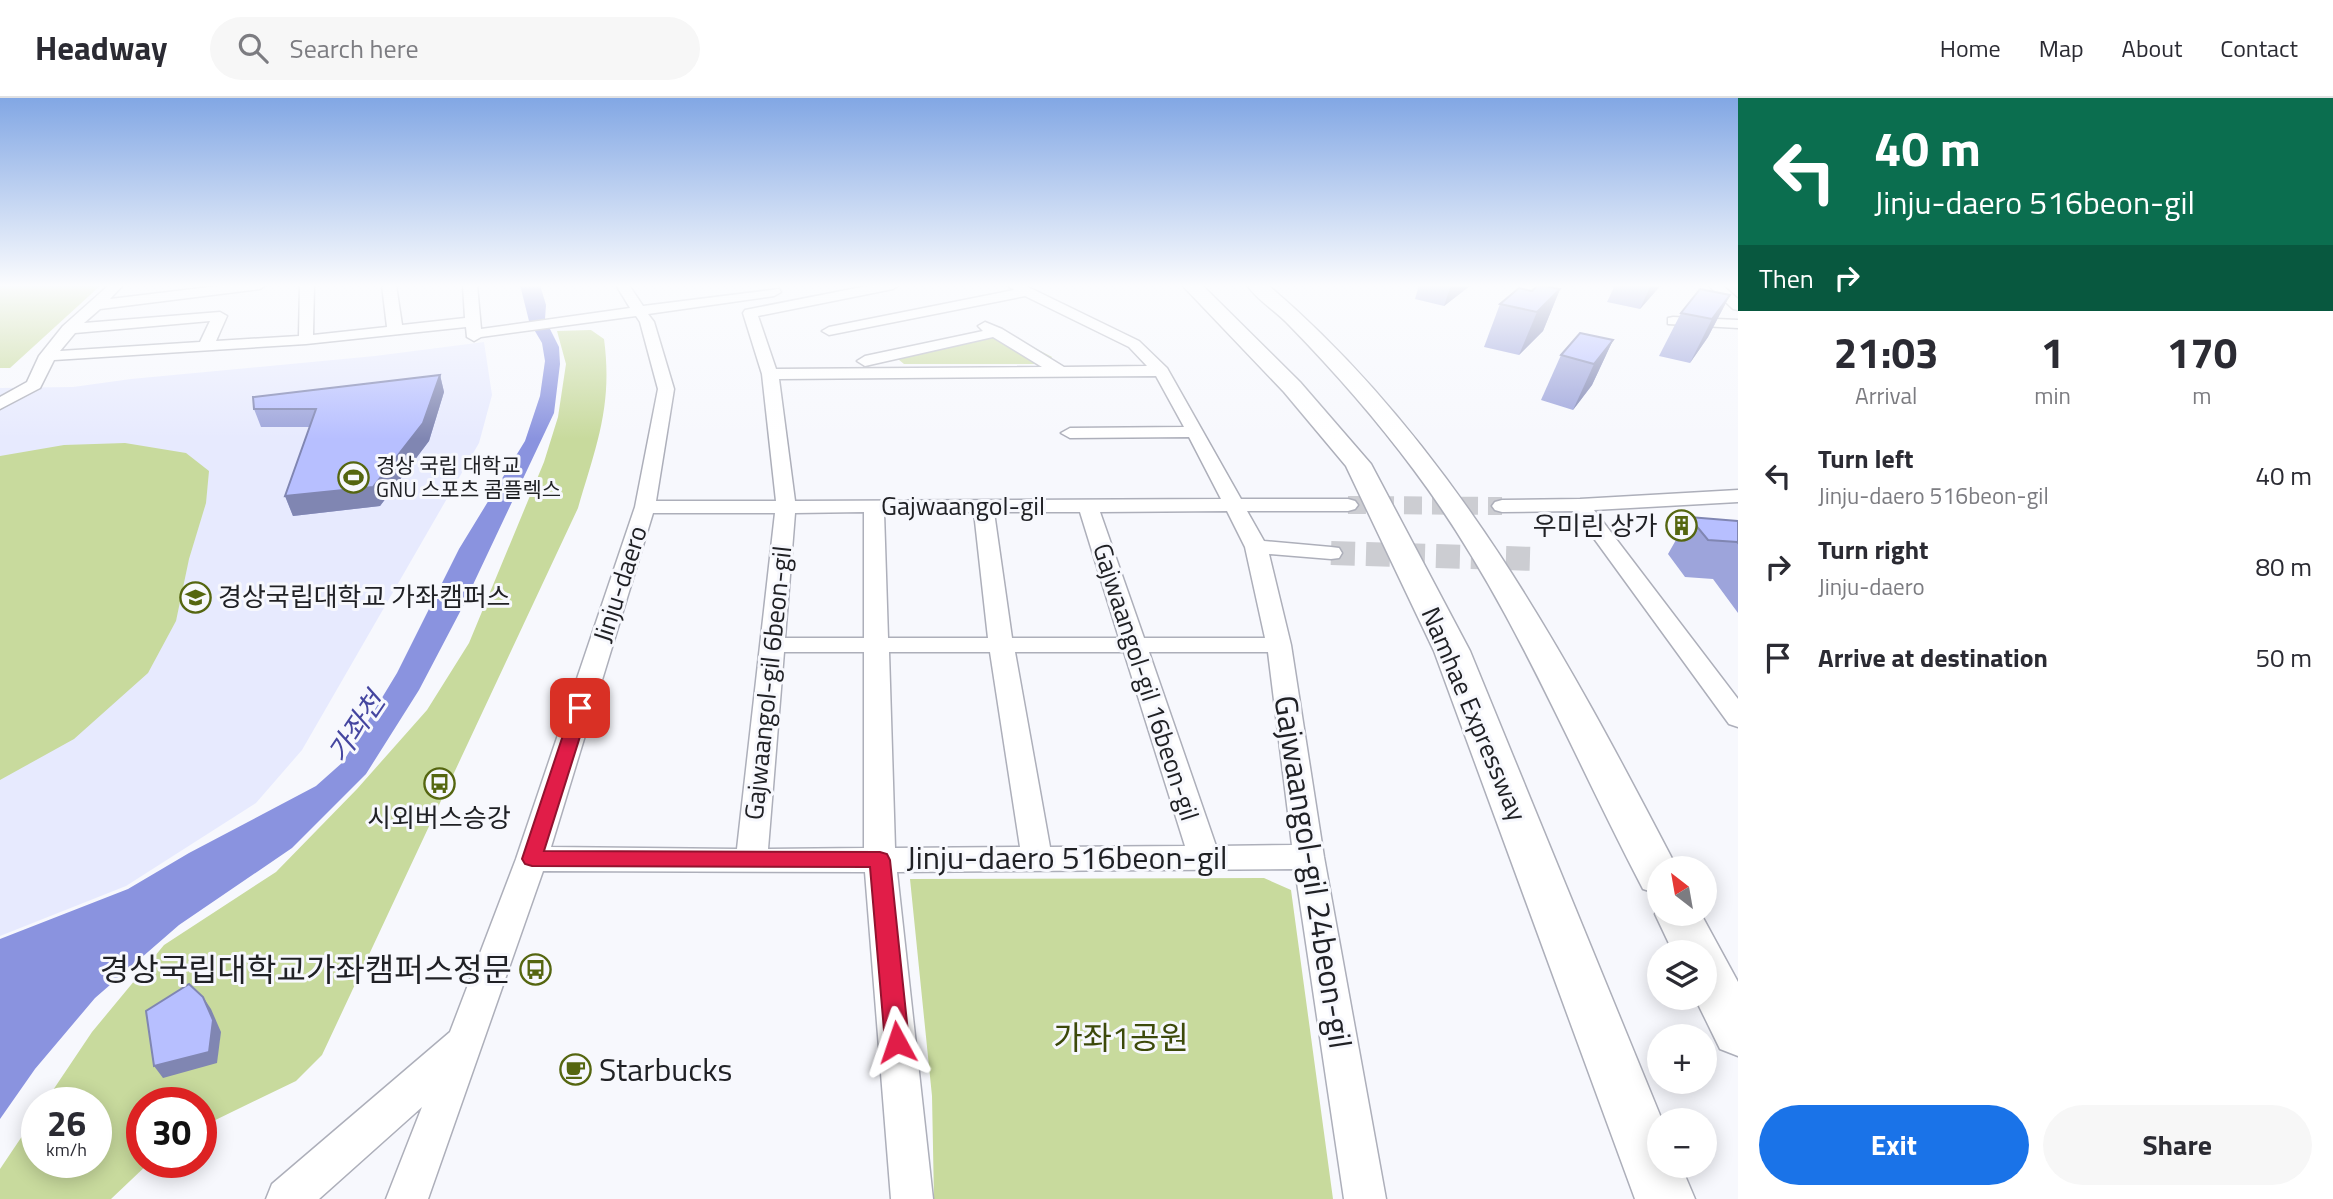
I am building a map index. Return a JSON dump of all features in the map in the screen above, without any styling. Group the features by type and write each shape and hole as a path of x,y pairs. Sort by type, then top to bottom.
{"highway":[{"name":"Namhae Expressway","path":"1242,336 1292,387 1358,464 1452,651 1664,1199"},
{"path":"1312,336 1352,378 1425,466 1477,543 1553,667 1649,856"},
{"path":"1717,991 1738,1032"}],"street":[{"path":"0,404 33,385 47,356 62,336"},
{"path":"205,348 210,336"},
{"path":"47,356 205,348 338,336"},
{"name":"Jinju-daero","path":"407,1199 532,859 645,507 666,389 652,336"},
{"name":"Gajwaangol-gil 6beon-gil","path":"751,860 786,505 770,374 758,336"},
{"path":"770,374 831,337 852,336"},
{"path":"1004,336 1060,372"},
{"path":"1118,336 1134,344 1161,371 1256,547 1331,553"},
{"path":"831,337 1060,372 1161,371"},
{"path":"1070,433 1195,432"},
{"path":"1502,506 1733,501"},
{"name":"Gajwaangol-gil","path":"645,507 1348,505"},
{"path":"1580,505 1738,718"},
{"path":"874,506 880,860 912,1199"},
{"path":"983,506 1001,645 1037,859"},
{"name":"Gajwaangol-gil 16beon-gil","path":"1088,506 1204,857"},
{"name":"Gajwaangol-gil 24beon-gil","path":"1256,547 1279,645 1308,856 1365,1199"},
{"path":"772,645 1279,645"},
{"name":"Jinju-daero 516beon-gil","path":"532,859 880,860 1308,856"},
{"path":"287,1199 346,1150 467,1040"}],"shaded area":[{"name":"경상국립대학교 가좌캠퍼스","path":"484,342 492,395 479,443 302,750 256,803 126,886 0,936 0,388 73,387"}],"green space":[{"path":"0,336 45,336 10,368 0,368"},
{"path":"558,336 600,336 604,339 606,363 604,406 597,445 578,508 322,1055 296,1081 217,1119 217,1087 126,1087 126,1178 133,1178 111,1199 0,1199 0,1169 21,1138 21,1178 112,1178 112,1087 55,1087 92,1032 164,945 276,872 357,789 427,710 469,643 544,462 558,417 566,364"},
{"path":"992,336 1013,336 1052,357 1048,364 904,364 898,359"},
{"path":"125,443 186,453 209,471 206,503 189,559 176,621 148,673 74,739 0,780 0,456 64,445"},
{"name":"가좌1공원","path":"1264,878 1291,890 1333,1199 934,1199 932,1096 910,879"}],"water":[{"name":"가좌천","path":"538,336 554,336 559,347 560,364 554,413 462,608 419,690 366,774 292,848 179,925 95,998 35,1069 0,1119 0,939 128,889 189,853 316,786 343,762 397,673 459,549 525,441 540,396 545,361"}],"building":[{"path":"1577,336 1613,340 1594,364 1561,355"},
{"name":"경상 국립 대학교 GNU 스포츠 콤플렉스","path":"440,375 423,423 373,487 285,496 316,409 254,409 253,397"},
{"path":"1689,517 1738,521 1738,543 1708,540"},
{"path":"189,984 203,997 213,1020 209,1052 154,1066 146,1011"}],"tunnel":[{"path":"1348,505 1502,506"},
{"path":"1331,553 1536,559"}],"place":[{"name":"경상 국립 대학교 GNU 스포츠 콤플렉스","path":"353,478"},
{"name":"우미린 상가","path":"1681,526"},
{"name":"경상국립대학교 가좌캠퍼스","path":"195,597"},
{"name":"시외버스승강","path":"439,783"},
{"name":"경상국립대학교가좌캠퍼스정문","path":"535,970"},
{"name":"Starbucks","path":"576,1070"}],"route":[{"path":"580,708 532,859 880,860 897,1042"}]}
